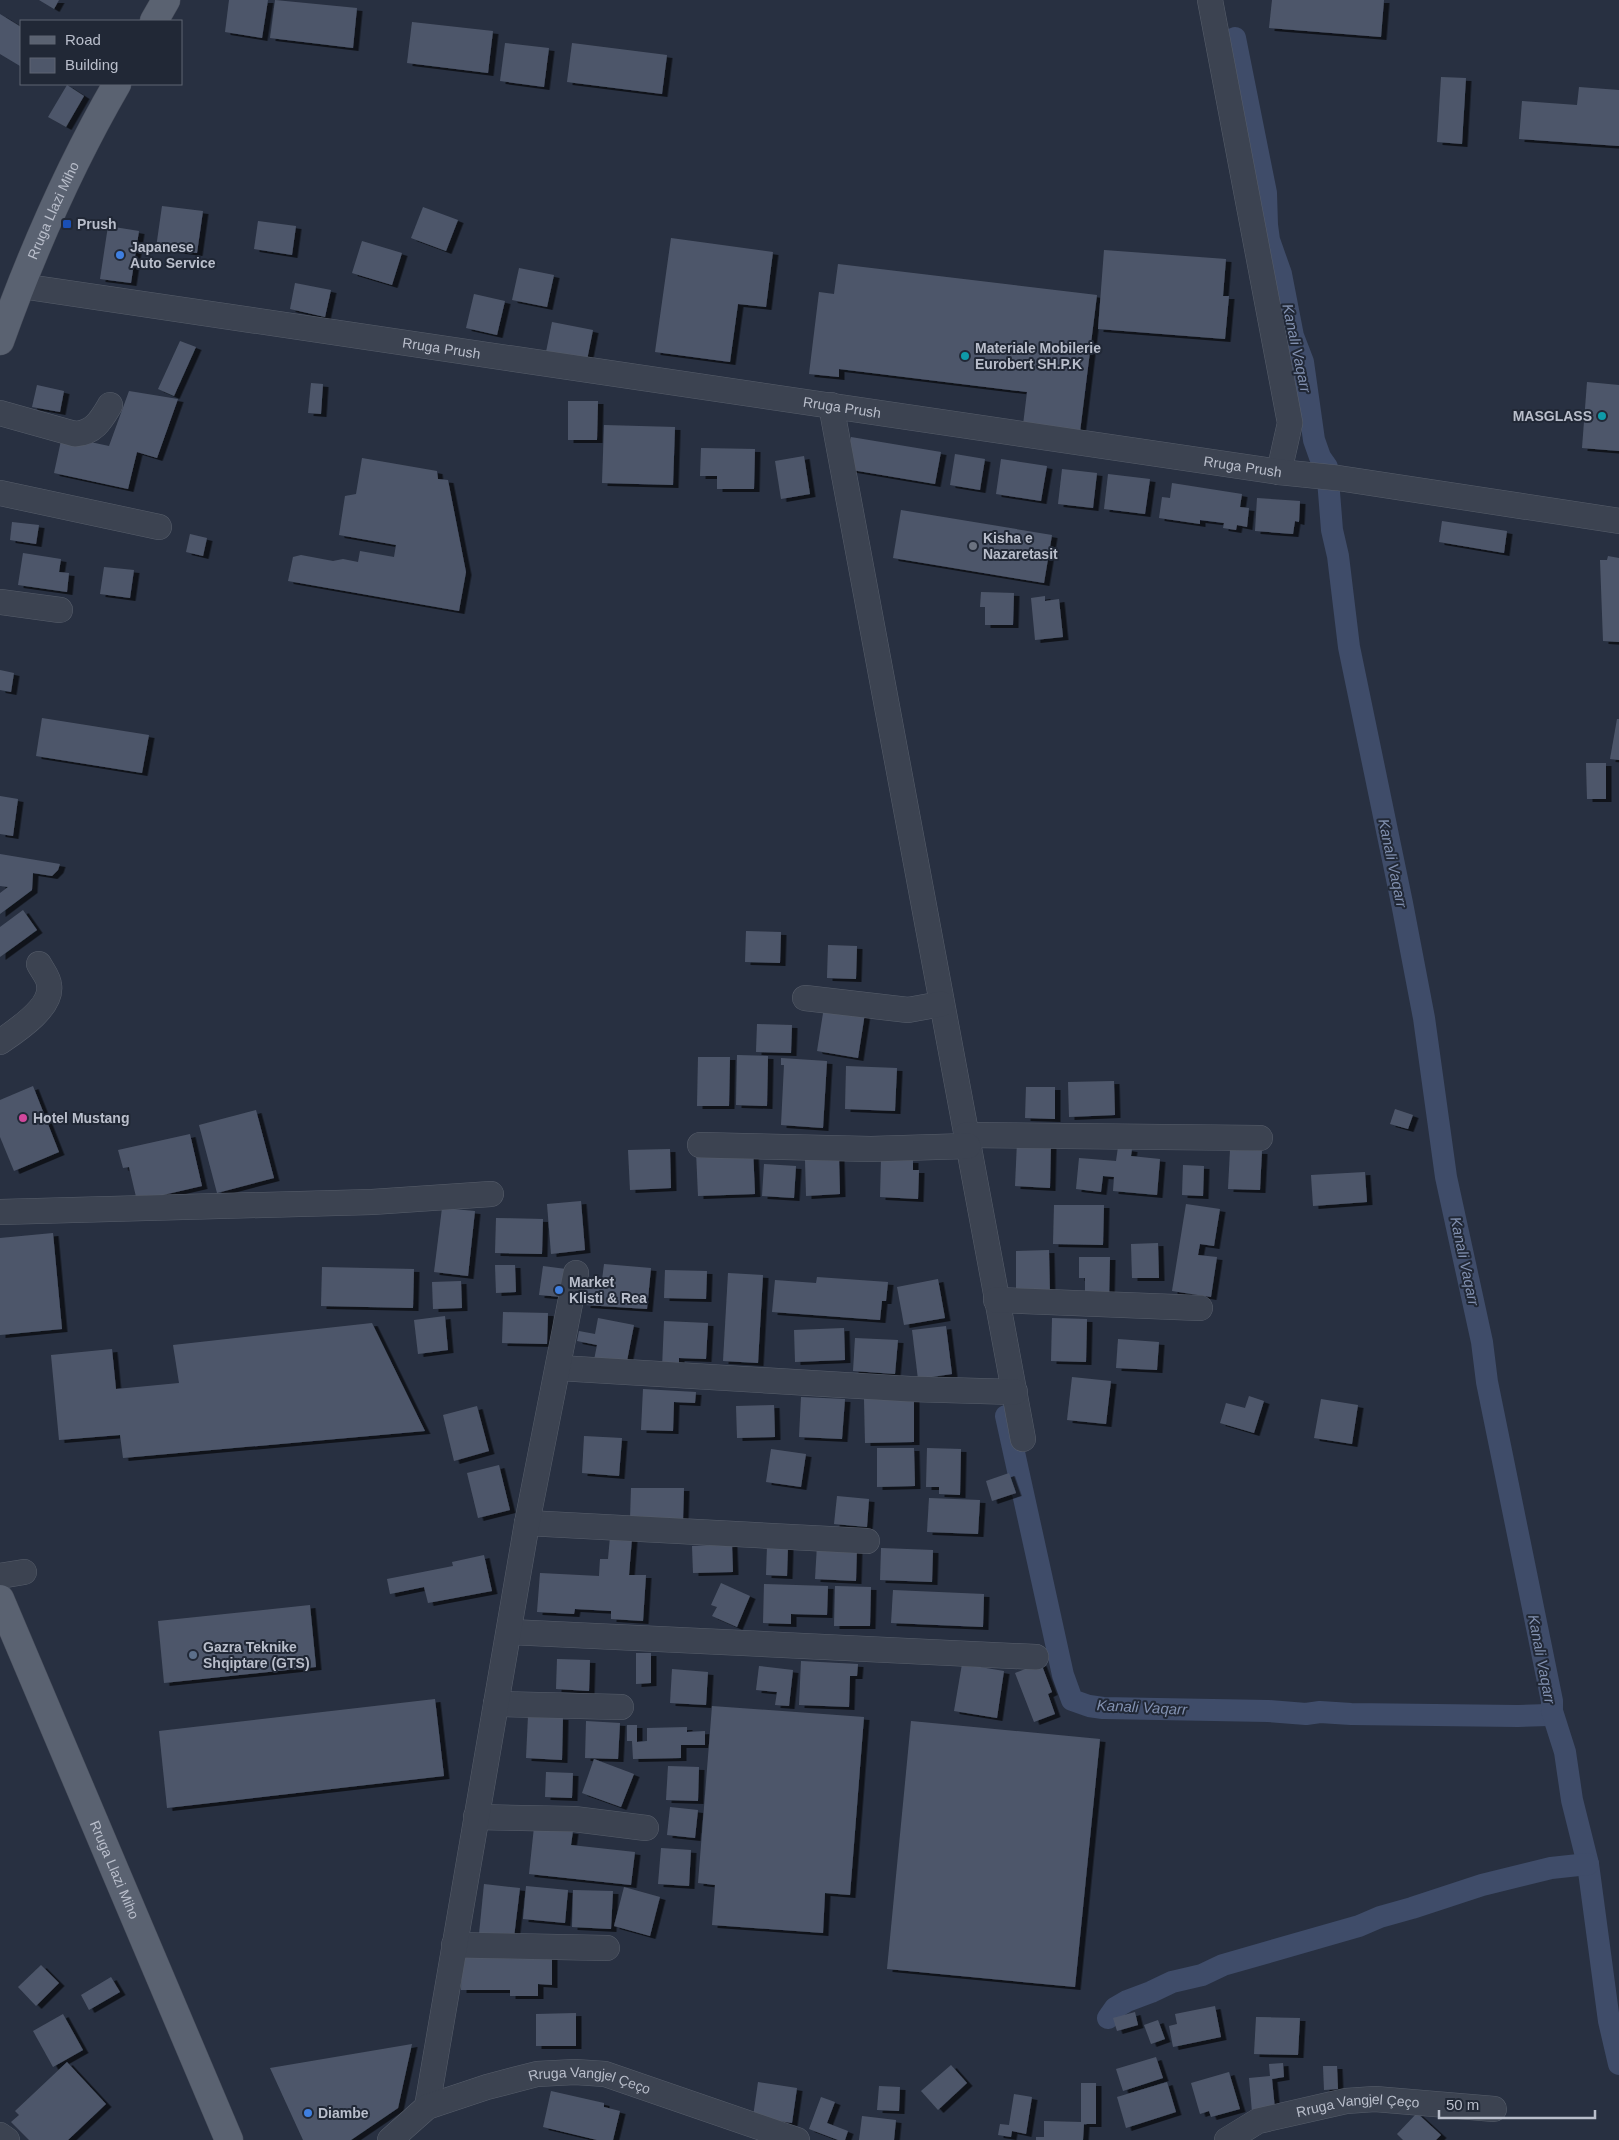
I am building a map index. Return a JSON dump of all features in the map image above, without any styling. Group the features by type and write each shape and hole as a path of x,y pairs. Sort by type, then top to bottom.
{"main road":[{"name":"Rruga Llazi Miho","path":"2,331 73,166 116,85"},
{"name":"Rruga Llazi Miho","path":"0,1599 230,2140"}],"street":[{"path":"1210,0 1290,423 1279,472"},
{"name":"Rruga Prush","path":"21,286 1279,472 1338,478 1619,521"},
{"path":"0,413 75,434 86,434 98,424 110,405"},
{"path":"830,405 1023,1439"},
{"path":"0,494 160,527"},
{"path":"0,602 60,610"},
{"path":"0,1042 26,1025 46,1000 50,985 39,964"},
{"path":"805,998 908,1010 941,1004"},
{"path":"700,1145 871,1149 967,1140 1260,1138"},
{"path":"0,1212 372,1202 491,1194"},
{"path":"427,2107 528,1523 576,1273"},
{"path":"996,1300 1200,1308"},
{"path":"559,1368 910,1389 1015,1392"},
{"path":"528,1523 867,1541"},
{"path":"510,1632 1036,1657"},
{"path":"496,1704 621,1707"},
{"path":"476,1817 574,1819 646,1828"},
{"path":"454,1945 607,1948"},
{"name":"Rruga Vangjel Çeço","path":"390,2140 427,2107 487,2087 537,2074 575,2072 605,2074 797,2140"},
{"name":"Rruga Vangjel Çeço","path":"1228,2140 1258,2121 1346,2101 1375,2099 1494,2109"},
{"path":"0,2135 7,2140"}],"building":[{"path":"39,0 59,0 54,9"},
{"path":"229,0 268,0 262,38 225,32"},
{"path":"275,0 357,8 353,48 270,38"},
{"path":"1272,0 1384,0 1381,37 1269,28"},
{"path":"0,14 20,26 20,66 0,54"},
{"path":"412,22 493,31 488,73 407,63"},
{"path":"505,43 549,48 544,87 500,81"},
{"path":"572,43 667,55 662,94 567,82"},
{"path":"1441,77 1466,78 1462,144 1437,142"},
{"path":"67,85 84,96 66,127 48,117"},
{"path":"1579,87 1619,90 1619,146 1519,139 1522,101 1577,105"},
{"path":"162,206 203,211 197,253 156,248"},
{"path":"423,207 458,220 446,251 411,238"},
{"path":"258,221 296,226 292,255 254,249"},
{"name":"Japanese Auto Service","path":"108,226 139,231 131,283 100,279"},
{"path":"671,238 773,252 766,307 738,304 730,362 655,352"},
{"path":"362,241 402,253 392,285 352,273"},
{"path":"1104,250 1226,259 1223,296 1229,296 1225,339 1098,329"},
{"name":"Materiale Mobilerie Eurobert SH.P.K","path":"838,264 1097,295 1080,432 1023,425 1027,392 839,369 839,377 809,374 819,292 834,294"},
{"path":"519,268 554,275 547,307 512,300"},
{"path":"295,283 331,290 325,317 290,309"},
{"path":"474,294 505,301 497,335 466,328"},
{"path":"552,322 593,330 587,360 546,352"},
{"path":"180,341 196,347 174,396 158,389"},
{"name":"MASGLASS","path":"1587,382 1619,385 1619,451 1582,448"},
{"path":"311,383 323,384 321,414 308,413"},
{"path":"37,385 64,391 60,412 32,407"},
{"path":"129,391 178,399 157,458 137,452 128,489 54,473 62,436 109,446"},
{"path":"568,401 598,401 597,440 568,440"},
{"path":"604,425 675,427 673,485 602,483"},
{"path":"851,437 941,452 935,484 846,469"},
{"path":"701,448 755,449 754,489 717,489 717,476 700,476"},
{"path":"955,454 985,459 980,490 950,485"},
{"path":"804,456 810,494 781,499 775,461"},
{"path":"362,458 437,471 438,479 448,480 466,572 459,611 288,581 293,557 301,555 333,561 343,559 358,562 360,551 394,557 396,545 339,535 345,496 356,494"},
{"path":"1001,459 1047,466 1041,501 996,494"},
{"path":"1062,469 1097,473 1093,508 1058,504"},
{"path":"1108,474 1150,479 1145,514 1104,509"},
{"path":"1172,483 1242,494 1240,507 1249,508 1247,527 1237,525 1236,530 1223,528 1224,523 1200,520 1200,524 1159,518 1162,497 1170,498"},
{"path":"1257,498 1300,501 1299,522 1295,521 1293,534 1255,531"},
{"name":"Kisha e Nazaretasit","path":"901,510 1052,535 1044,583 893,558"},
{"path":"1442,521 1507,531 1504,553 1439,542"},
{"path":"12,522 39,525 36,544 10,540"},
{"path":"190,534 207,538 203,556 186,552"},
{"path":"23,553 61,559 59,572 69,573 67,592 18,585"},
{"path":"1608,556 1619,558 1619,642 1603,641 1600,560 1607,560"},
{"path":"104,567 134,570 130,598 100,594"},
{"path":"981,592 1014,593 1013,625 985,625 985,607 980,607"},
{"path":"1045,596 1045,601 1059,599 1063,637 1035,640 1031,598"},
{"path":"0,670 14,673 11,692 0,690"},
{"path":"42,718 149,735 142,773 36,756"},
{"path":"1617,719 1619,719 1619,760 1610,759"},
{"path":"1586,763 1606,763 1606,799 1587,799"},
{"path":"0,796 18,799 13,836 0,834"},
{"path":"0,854 60,864 58,870 52,876 33,873 32,890 0,914 0,893 8,887 0,886"},
{"path":"23,910 37,930 0,957 0,927"},
{"path":"746,931 781,932 780,963 745,962"},
{"path":"828,945 857,946 856,979 827,978"},
{"path":"824,1007 865,1013 858,1058 817,1051"},
{"path":"757,1024 792,1025 791,1053 756,1052"},
{"path":"737,1055 768,1056 767,1106 736,1105"},
{"path":"698,1057 730,1057 729,1106 697,1106"},
{"path":"781,1058 827,1061 823,1128 781,1125 784,1065 781,1065"},
{"path":"846,1066 897,1068 895,1111 845,1109"},
{"path":"1114,1081 1115,1115 1069,1117 1068,1082"},
{"name":"Hotel Mustang","path":"33,1086 59,1152 14,1171 0,1137 0,1100"},
{"path":"1026,1087 1055,1087 1055,1119 1025,1118"},
{"path":"1395,1109 1413,1115 1408,1129 1390,1124"},
{"path":"256,1110 274,1178 217,1193 199,1125"},
{"path":"190,1134 202,1186 137,1201 129,1167 123,1168 118,1150"},
{"path":"1017,1142 1051,1144 1050,1188 1015,1186"},
{"path":"1118,1147 1132,1149 1131,1156 1160,1159 1157,1195 1113,1191 1114,1177 1103,1176 1101,1192 1076,1189 1079,1158 1116,1161"},
{"path":"753,1148 755,1194 698,1196 696,1151"},
{"path":"670,1149 671,1188 630,1190 628,1150"},
{"path":"1230,1150 1262,1151 1260,1190 1228,1189"},
{"path":"839,1157 840,1194 806,1196 805,1159"},
{"path":"881,1159 913,1160 913,1170 919,1170 918,1199 880,1197"},
{"path":"764,1164 796,1166 794,1198 762,1196"},
{"path":"1183,1165 1204,1166 1203,1196 1182,1195"},
{"path":"1365,1172 1367,1202 1313,1206 1311,1175"},
{"path":"581,1201 585,1250 551,1254 547,1204"},
{"path":"1186,1204 1220,1209 1214,1246 1200,1244 1198,1255 1217,1257 1211,1297 1172,1291"},
{"path":"1054,1205 1104,1205 1103,1245 1053,1244"},
{"path":"442,1208 475,1211 468,1276 434,1272"},
{"path":"496,1218 543,1219 542,1254 495,1253"},
{"path":"53,1233 62,1329 0,1335 0,1238"},
{"path":"1158,1243 1159,1278 1132,1278 1131,1244"},
{"path":"1049,1250 1050,1296 1016,1297 1016,1251"},
{"path":"1079,1257 1110,1257 1109,1300 1085,1299 1085,1278 1079,1278"},
{"path":"604,1264 651,1268 647,1309 585,1305 587,1278 602,1280"},
{"path":"495,1265 515,1265 516,1292 496,1293"},
{"path":"543,1266 566,1269 562,1297 539,1295"},
{"path":"322,1267 414,1269 413,1308 321,1306"},
{"path":"665,1270 707,1271 706,1299 664,1298"},
{"path":"728,1273 763,1275 758,1363 723,1361"},
{"path":"817,1277 888,1282 886,1301 882,1301 880,1320 772,1312 775,1280 816,1283"},
{"path":"938,1279 945,1318 904,1325 897,1287"},
{"path":"461,1281 462,1308 433,1309 432,1282"},
{"path":"503,1312 548,1313 547,1344 502,1343"},
{"path":"445,1316 448,1350 418,1354 414,1320"},
{"path":"598,1318 634,1325 626,1366 594,1360 597,1345 577,1341 579,1331 595,1334"},
{"path":"1052,1318 1087,1319 1086,1362 1051,1361"},
{"path":"664,1321 708,1323 706,1359 679,1358 679,1369 662,1368"},
{"path":"372,1323 425,1431 123,1458 120,1435 59,1440 51,1355 112,1349 116,1389 179,1383 173,1345"},
{"path":"946,1326 952,1374 918,1379 912,1330"},
{"path":"844,1328 845,1360 795,1362 794,1330"},
{"path":"855,1338 898,1340 895,1374 853,1371"},
{"path":"1118,1339 1159,1342 1157,1370 1116,1368"},
{"path":"1072,1377 1111,1381 1106,1424 1067,1420"},
{"path":"643,1389 696,1392 695,1403 674,1402 673,1431 641,1430"},
{"path":"1249,1396 1264,1401 1254,1433 1220,1423 1226,1403 1245,1408"},
{"path":"801,1397 845,1399 842,1439 799,1437"},
{"path":"864,1399 914,1399 914,1442 865,1443"},
{"path":"1321,1399 1358,1405 1352,1444 1314,1438"},
{"path":"774,1405 775,1437 737,1438 736,1406"},
{"path":"477,1406 489,1451 454,1461 443,1415"},
{"path":"584,1436 622,1438 619,1476 582,1473"},
{"path":"877,1448 914,1448 915,1486 877,1487"},
{"path":"927,1448 961,1449 960,1495 939,1494 939,1487 926,1487"},
{"path":"771,1449 806,1454 801,1487 766,1482"},
{"path":"499,1465 510,1510 478,1518 467,1473"},
{"path":"1009,1473 1016,1493 992,1501 986,1481"},
{"path":"631,1488 684,1488 683,1520 630,1519"},
{"path":"837,1496 869,1499 867,1527 834,1524"},
{"path":"929,1498 980,1500 978,1534 927,1532"},
{"path":"610,1537 632,1538 629,1575 646,1575 643,1621 611,1619 611,1611 575,1609 574,1614 537,1612 540,1573 599,1576 600,1559 608,1559"},
{"path":"732,1544 733,1572 693,1573 692,1546"},
{"path":"817,1545 857,1546 856,1581 815,1579"},
{"path":"767,1546 788,1546 787,1576 766,1575"},
{"path":"881,1548 933,1550 932,1582 880,1580"},
{"path":"484,1555 492,1591 428,1603 424,1587 390,1594 387,1579 453,1566 452,1562"},
{"path":"721,1583 750,1596 737,1627 712,1616 717,1607 711,1605"},
{"path":"764,1584 828,1586 827,1615 791,1614 791,1624 763,1623"},
{"path":"835,1586 871,1587 870,1626 834,1626"},
{"path":"893,1590 984,1594 983,1627 891,1623"},
{"path":"310,1605 316,1667 164,1683 158,1621"},
{"path":"636,1653 651,1653 651,1683 636,1684"},
{"path":"557,1659 590,1660 589,1691 556,1689"},
{"path":"801,1661 858,1664 857,1676 850,1676 849,1707 799,1705"},
{"path":"1041,1663 1052,1692 1048,1694 1055,1714 1034,1722 1015,1673"},
{"path":"962,1664 1004,1671 997,1718 954,1711"},
{"path":"759,1666 793,1670 789,1706 775,1705 777,1692 756,1690"},
{"path":"672,1669 708,1672 706,1705 670,1703"},
{"path":"435,1699 444,1776 167,1808 159,1731"},
{"path":"712,1706 864,1717 850,1895 825,1893 823,1933 712,1925 715,1885 698,1883"},
{"path":"528,1716 563,1717 562,1760 526,1758"},
{"path":"586,1721 620,1723 618,1759 585,1758"},
{"path":"911,1721 1100,1739 1075,1987 887,1969"},
{"path":"627,1725 637,1725 637,1742 647,1741 647,1728 687,1727 687,1732 705,1731 705,1745 681,1745 681,1758 633,1759 632,1741 627,1741"},
{"path":"594,1759 634,1774 621,1807 582,1793"},
{"path":"668,1766 699,1767 698,1801 666,1800"},
{"path":"546,1772 573,1773 572,1798 545,1797"},
{"path":"670,1807 698,1810 695,1838 667,1835"},
{"path":"534,1827 573,1831 571,1845 635,1852 631,1885 529,1874"},
{"path":"661,1848 691,1850 689,1886 658,1884"},
{"path":"484,1884 520,1888 514,1937 479,1934"},
{"path":"526,1886 568,1890 565,1923 523,1919"},
{"path":"624,1887 660,1897 650,1936 614,1926"},
{"path":"573,1890 613,1891 611,1929 572,1927"},
{"path":"462,1956 552,1956 552,1985 538,1984 538,1996 510,1996 510,1990 461,1990"},
{"path":"41,1965 59,1983 36,2006 18,1987"},
{"path":"111,1977 120,1992 89,2010 81,1995"},
{"path":"1215,2006 1221,2037 1173,2047 1169,2026 1177,2024 1175,2014"},
{"path":"1135,2012 1138,2025 1117,2031 1113,2018"},
{"path":"576,2013 576,2046 536,2046 536,2014"},
{"path":"63,2014 83,2050 53,2067 33,2031"},
{"path":"1256,2017 1300,2018 1298,2055 1254,2054"},
{"path":"1158,2020 1165,2039 1151,2044 1144,2025"},
{"path":"412,2044 398,2108 351,2140 303,2140 270,2068"},
{"path":"1156,2057 1163,2078 1123,2091 1116,2069"},
{"path":"67,2062 106,2104 68,2140 29,2140 11,2122 19,2115 15,2111"},
{"path":"1283,2063 1284,2077 1272,2079 1275,2109 1252,2112 1249,2078 1270,2076 1269,2064"},
{"path":"951,2065 967,2083 938,2110 921,2091"},
{"path":"1323,2066 1337,2066 1338,2089 1324,2090"},
{"path":"1229,2072 1240,2109 1211,2117 1209,2111 1200,2114 1191,2083"},
{"path":"758,2082 797,2088 792,2123 753,2117"},
{"path":"1167,2082 1176,2112 1126,2128 1117,2097"},
{"path":"1081,2083 1096,2083 1096,2124 1084,2124 1083,2140 1036,2140 1036,2137 1044,2137 1044,2121 1081,2122"},
{"path":"879,2086 900,2087 899,2111 877,2110"},
{"path":"551,2091 604,2103 604,2107 620,2111 613,2140 597,2140 543,2127"},
{"path":"1014,2094 1032,2097 1026,2134 1012,2131 1011,2137 998,2135 1000,2124 1009,2125"},
{"path":"821,2097 835,2102 827,2123 848,2131 845,2140 838,2140 809,2129"},
{"path":"1417,2113 1441,2135 1436,2140 1403,2140 1397,2134"},
{"path":"862,2116 896,2120 894,2140 859,2140"}],"waterway":[{"name":"Kanali Vaqarr","path":"1006,1416 1063,1675 1072,1700 1089,1706 1103,1708 1268,1711 1306,1714 1320,1712 1518,1716 1548,1715 1552,1711 1552,1701 1487,1382 1482,1342 1446,1177 1424,1018 1349,647 1338,556 1332,530 1327,467 1320,457 1314,440 1303,362 1293,336 1281,274 1269,240 1266,193 1235,38"},
{"path":"1552,1711 1565,1752 1572,1800 1588,1864 1609,2021 1619,2064"},
{"path":"1108,2018 1115,2008 1127,2001 1172,1982 1202,1975 1223,1965 1359,1926 1380,1917 1482,1885 1551,1868 1588,1864"}],"place":[{"name":"Prush","path":"67,224"},
{"name":"Japanese Auto Service","path":"120,255"},
{"name":"Materiale Mobilerie Eurobert SH.P.K","path":"965,356"},
{"name":"MASGLASS","path":"1602,416"},
{"name":"Kisha e Nazaretasit","path":"973,546"},
{"name":"Hotel Mustang","path":"23,1118"},
{"name":"Market Klisti & Rea","path":"559,1290"},
{"name":"Gazra Teknike Shqiptare (GTS)","path":"193,1655"},
{"name":"Diambe","path":"308,2113"}]}
